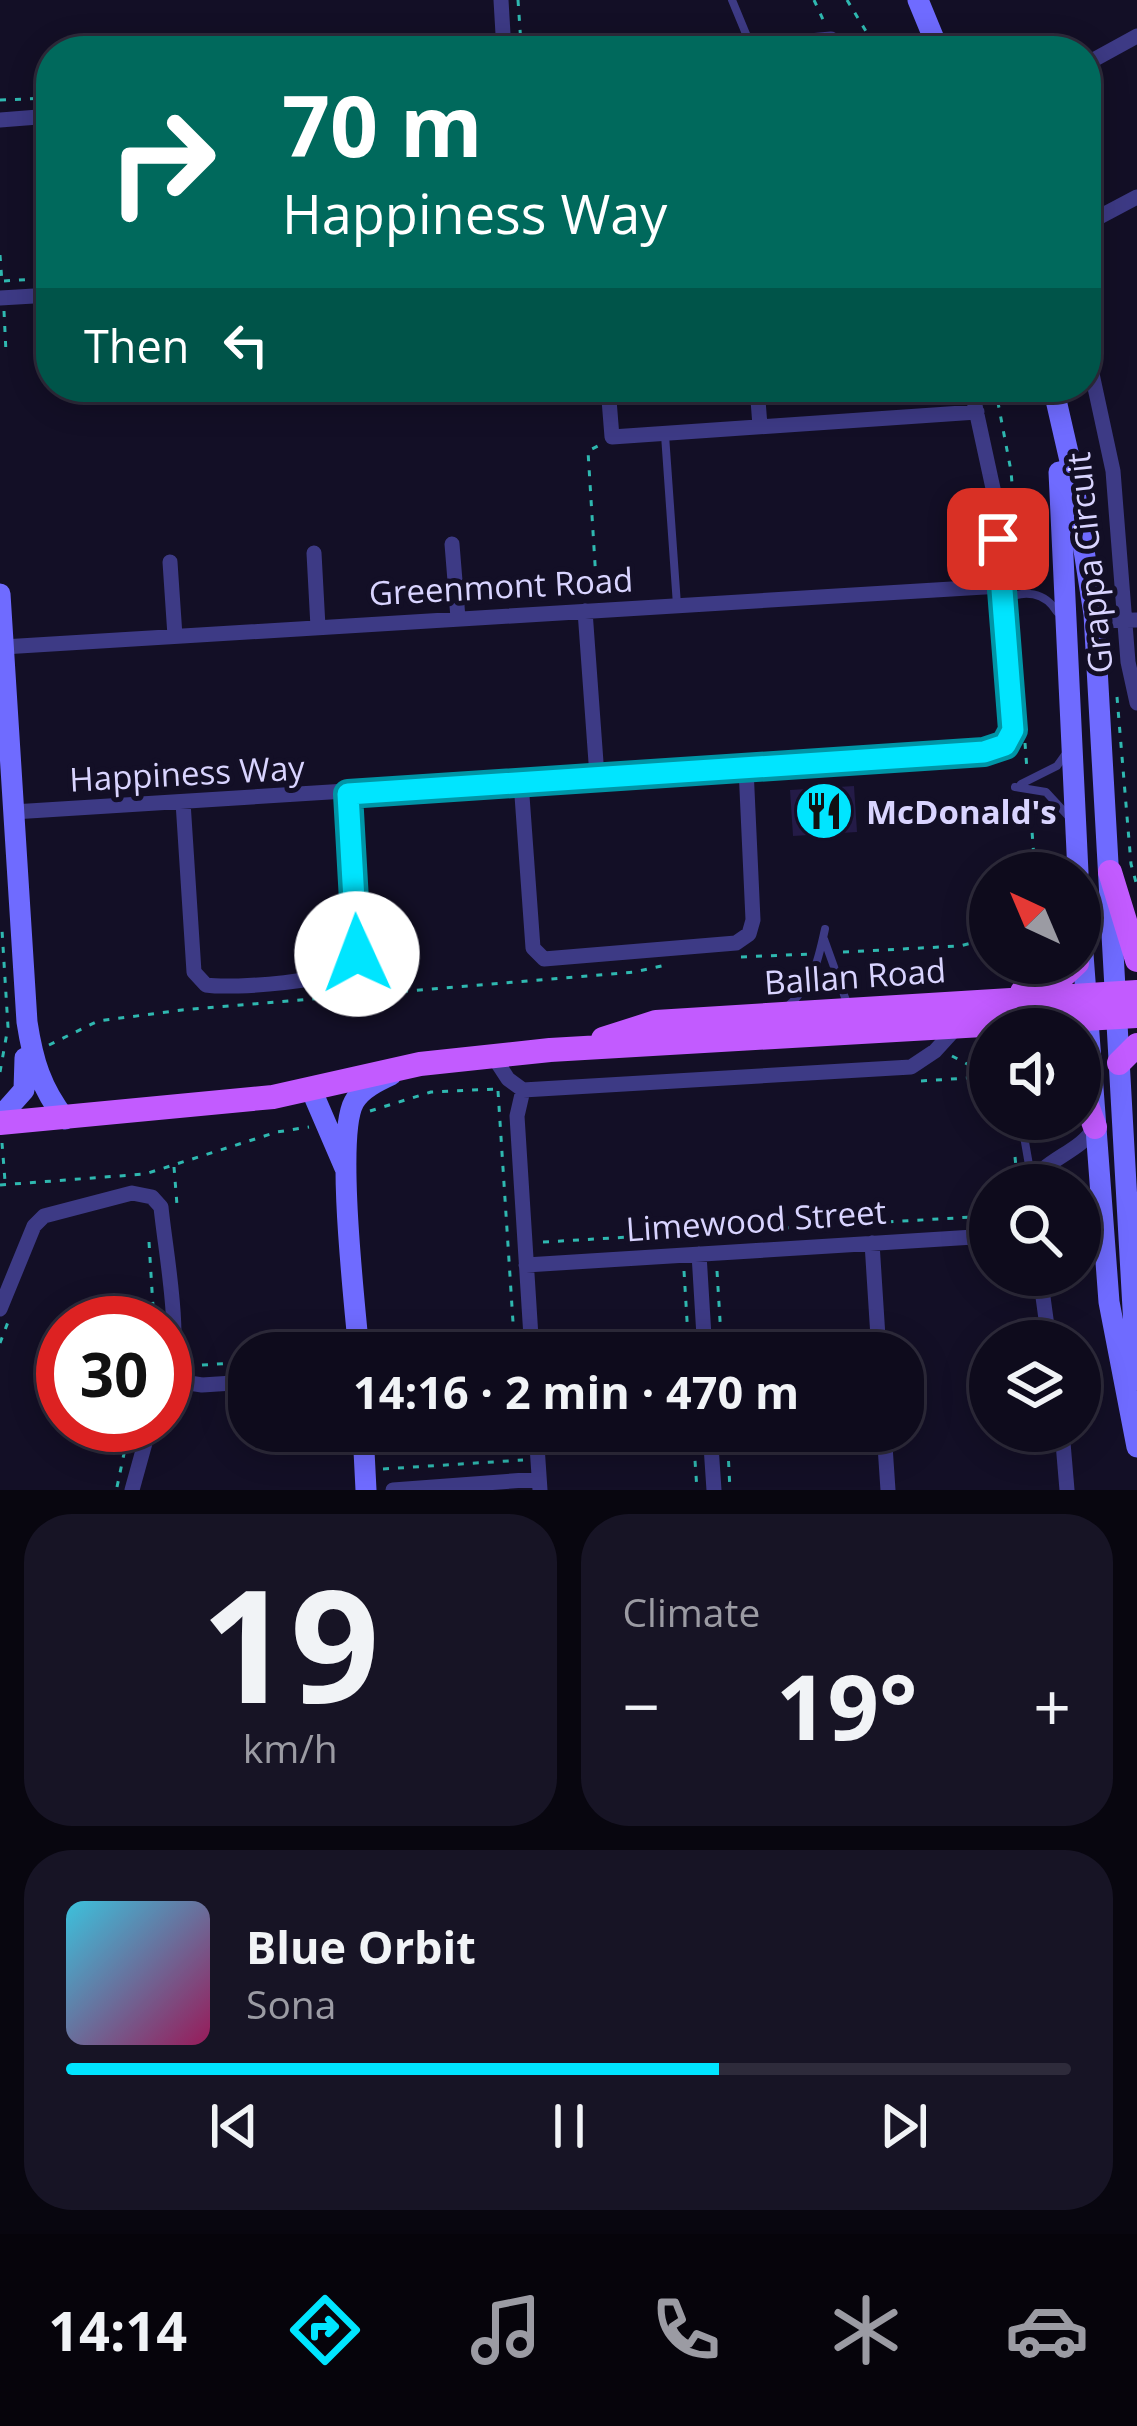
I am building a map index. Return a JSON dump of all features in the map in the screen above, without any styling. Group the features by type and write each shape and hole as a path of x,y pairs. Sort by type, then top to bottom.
{"main road":[{"path":"918,0 933,36"},
{"path":"1054,402 1077,852"},
{"path":"1056,402 1094,621 1110,872 1126,1005 1128,1054 1120,1095 1137,1380"},
{"path":"0,594 27,1022 45,1094 65,1119"},
{"path":"1064,633 1094,621"},
{"path":"1110,872 1137,960"},
{"path":"991,1001 1040,984"},
{"path":"1083,984 1086,1008"},
{"name":"Ballan Road","path":"581,1047 656,1022 991,1001 1086,1008 1126,1005"},
{"path":"0,1121 24,1090 27,1022"},
{"name":"Ballan Road","path":"0,1121 211,1105 402,1069 581,1047 969,1028"},
{"path":"338,1121 358,1095 402,1069"},
{"path":"311,1089 338,1121 346,1168 357,1332"},
{"path":"1096,1140 1109,1302 1137,1448"},
{"path":"364,1452 366,1490"}],"street":[{"path":"501,0 503,36"},
{"path":"1101,56 1137,36"},
{"path":"0,120 36,117"},
{"path":"1101,216 1137,197"},
{"path":"1,290 36,294"},
{"path":"609,402 612,437 977,412"},
{"path":"758,402 760,426"},
{"name":"Happiness Way","path":"13,812 984,752 1005,745 1013,730 994,493 975,402"},
{"name":"Grappa Circuit","path":"1098,402 1113,471 1137,703"},
{"path":"452,544 458,618"},
{"path":"314,553 318,627"},
{"path":"170,562 175,636"},
{"name":"Greenmont Road","path":"3,647 676,606 1002,593"},
{"path":"591,611 597,776"},
{"path":"1094,621 1131,620"},
{"path":"520,782 533,948 544,959 581,959 614,951 736,943 749,934 753,920 746,768"},
{"path":"183,802 194,972 206,985 229,986 334,975 356,962 348,794"},
{"name":"Ballan Road","path":"511,1087 911,1066 935,1051 956,1028"},
{"path":"493,1056 511,1087 517,1115 534,1264 532,1332"},
{"path":"1120,1095 1137,1120"},
{"path":"1055,1164 1085,1140"},
{"path":"0,1309 39,1219 54,1210 132,1193 152,1197 161,1207 169,1296"},
{"name":"Limewood Street","path":"534,1264 969,1237"},
{"path":"872,1243 878,1332"},
{"path":"699,1254 704,1332"},
{"path":"192,1385 228,1383"},
{"path":"132,1490 143,1452"},
{"path":"393,1490 539,1485 537,1452"},
{"path":"711,1452 714,1490"},
{"path":"885,1452 888,1490"},
{"path":"1064,1452 1067,1490"}],"lane":[{"path":"732,0 739,36"},
{"path":"665,434 676,606"},
{"path":"1002,593 1042,596 1064,633"},
{"path":"1070,742 1057,766 1015,787 1046,792 1075,824"},
{"path":"778,1015 808,988 823,953 824,933"},
{"path":"823,953 854,1010"}],"path":[{"path":"518,0 520,36"},
{"path":"814,0 830,36"},
{"path":"847,0 869,36"},
{"path":"0,100 36,99"},
{"path":"1,290 36,282"},
{"path":"591,611 588,452 612,437"},
{"path":"1,920 8,1027 1,1057"},
{"path":"730,958 969,944"},
{"path":"31,1050 98,1021 161,1012 376,990 634,972 668,964"},
{"path":"0,1046 0,1072"},
{"path":"912,1081 969,1077"},
{"path":"0,1121 2,1184 145,1174 277,1132 338,1121 431,1092 511,1087 515,1332"},
{"path":"534,1264 540,1242 969,1217"},
{"path":"148,1231 152,1296"},
{"path":"717,1266 721,1332"},
{"path":"683,1268 687,1332"},
{"path":"192,1366 228,1363"},
{"path":"117,1490 122,1452"},
{"path":"694,1452 697,1490"},
{"path":"728,1452 730,1490"},
{"path":"381,1469 523,1460"}],"building":[{"name":"McDonald's","path":"854,786 857,832 793,836 790,790"}],"place":[{"name":"McDonald's","path":"824,811"}],"route":[{"path":"357,954 348,794 998,750 1013,730 998,539"}]}
